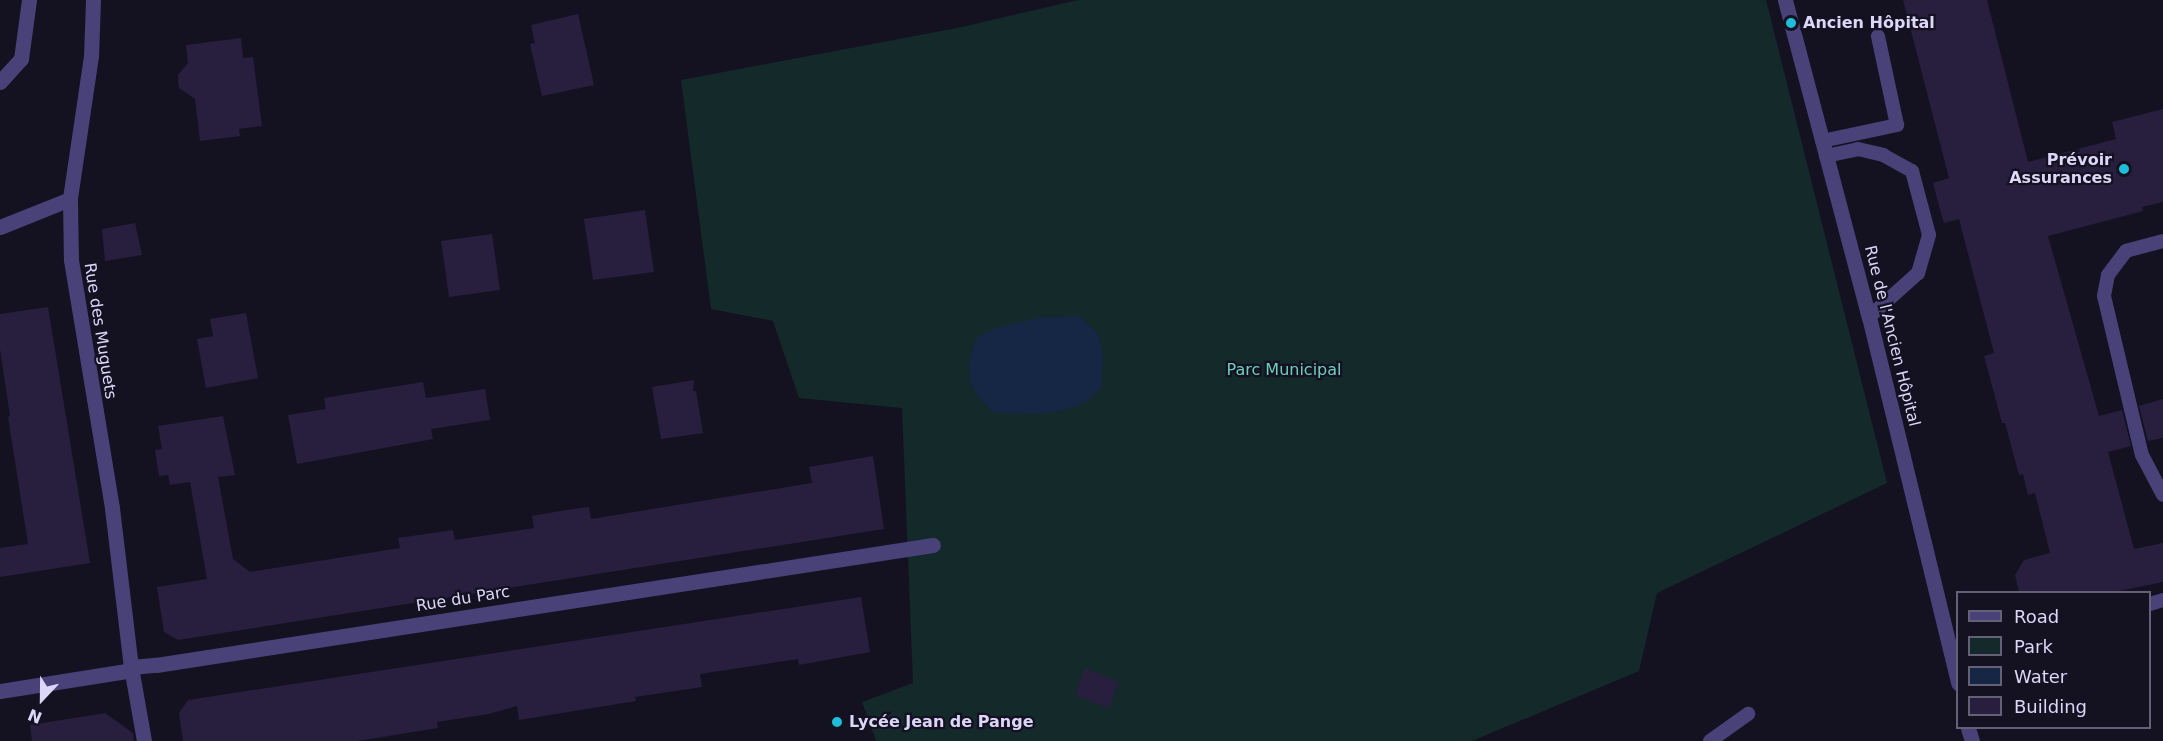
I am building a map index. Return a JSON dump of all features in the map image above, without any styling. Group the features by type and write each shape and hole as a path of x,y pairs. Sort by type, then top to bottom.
{"street":[{"path":"0,82 21,59 30,0"},
{"name":"Rue des Muguets","path":"93,0 91,56 70,199 72,270 112,508 131,667 144,741"},
{"name":"Rue de l'Ancien Hôpital","path":"1785,0 1869,317 1955,666"},
{"path":"0,227 70,199"},
{"name":"Rue du Parc","path":"0,691 126,672 131,667 204,658 933,545"}],"lane":[{"path":"1824,148 1897,125 1878,36"},
{"path":"1824,148 1858,149 1883,155 1912,171 1929,235 1918,273 1869,317"},
{"path":"2163,241 2126,251 2108,275 2104,296 2142,455 2163,495"},
{"path":"1710,741 1748,714"}],"green space":[{"name":"Parc Municipal","path":"1078,0 1766,0 1887,483 1657,593 1639,671 1472,741 876,741 862,702 913,683 902,408 799,398 773,321 711,309 681,80 957,28"}],"water":[{"path":"1079,316 1099,335 1103,358 1101,388 1086,402 1065,410 1037,414 994,413 978,397 971,383 969,363 976,338 996,328 1038,318"}],"building":[{"path":"1903,0 1987,0 2028,162 2116,139 2112,122 2163,109 2163,202 2142,207 2143,211 2048,236 2099,416 2122,410 2131,446 2108,452 2134,549 2163,543 2163,582 2119,591 2019,591 2015,575 2024,560 2050,553 2035,493 2028,495 2023,474 2019,475 2005,423 2002,423 1984,356 1994,353 1959,219 1944,223 1939,206 1933,183 1949,178"},
{"path":"578,14 594,85 542,96 530,44 535,43 531,25"},
{"path":"241,38 243,58 253,57 262,126 239,129 240,136 200,141 195,99 179,88 178,82 178,75 188,63 186,45"},
{"path":"645,210 654,272 593,280 584,219"},
{"path":"135,223 142,255 105,261 102,229"},
{"path":"492,234 500,290 449,297 441,241"},
{"path":"48,307 90,563 0,577 0,548 28,544 8,417 10,416 0,349 0,314"},
{"path":"246,313 258,378 206,388 197,339 213,336 210,319"},
{"path":"694,380 693,391 696,391 703,433 661,439 652,387"},
{"path":"423,382 426,398 485,389 490,420 431,429 433,439 297,464 288,415 326,409 324,398"},
{"path":"2163,399 2163,438 2148,441 2139,406"},
{"path":"223,416 235,475 218,477 233,559 250,572 400,548 398,538 453,530 455,540 534,528 532,516 566,510 589,507 591,519 812,483 809,467 873,456 884,529 178,640 164,632 157,587 207,579 190,482 170,485 168,475 159,476 155,450 162,449 158,426"},
{"path":"861,597 870,652 799,665 798,659 700,674 702,687 635,697 636,701 519,720 517,706 489,714 437,722 438,728 357,741 183,741 179,713 188,700"},
{"path":"1085,668 1119,682 1109,708 1075,695"},
{"path":"105,713 133,733 134,741 32,741 30,725"}],"place":[{"name":"Ancien Hôpital","path":"1791,23"},
{"name":"Prévoir Assurances","path":"2124,169"},
{"name":"Lycée Jean de Pange","path":"837,722"}]}
